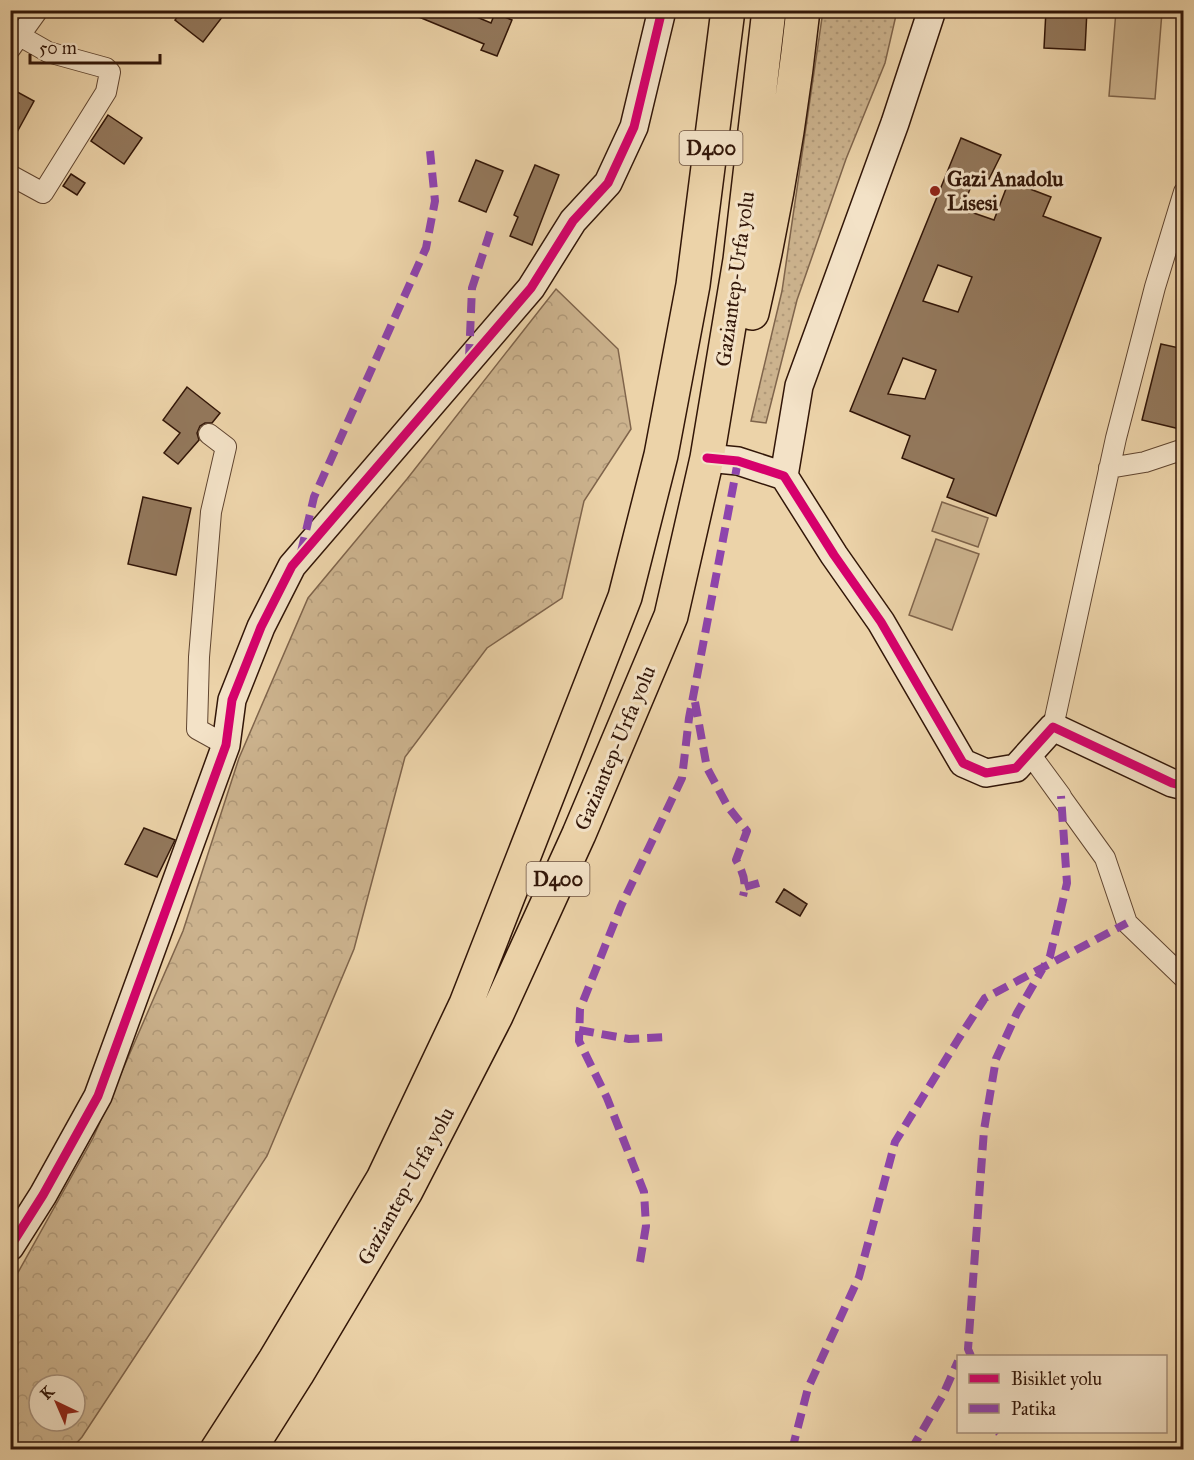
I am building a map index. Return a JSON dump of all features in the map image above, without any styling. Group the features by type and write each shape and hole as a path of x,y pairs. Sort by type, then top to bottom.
{"highway":[{"name":"Gaziantep-Urfa yolu","path":"218,1449 275,1360 383,1179 466,1004 625,597 662,455 693,285 728,10"},
{"name":"Gaziantep-Urfa yolu","path":"249,1449 297,1374 406,1191 496,1016 579,834 671,616 707,458 740,260 768,10"},
{"path":"707,458 740,366 765,257 797,67 803,10"}],"street":[{"path":"10,176 43,193 106,92 110,72 106,68 15,42 38,10"},
{"path":"10,1247 43,1195 98,1096 226,745 232,700 261,627 292,566 531,288 573,221 608,183 634,127 662,10"},
{"path":"784,476 799,386 895,123 932,10"},
{"path":"707,458 738,461 784,476 834,555 881,622 963,763 986,773 1016,768 1053,727 1109,468 1155,287 1179,223 1184,192"},
{"path":"209,434 226,447 211,512 199,657 197,729 226,745"},
{"path":"1109,468 1145,462 1184,449"},
{"path":"1053,727 1172,783 1184,786"},
{"path":"1030,754 1061,796"},
{"path":"1030,754 1105,858 1127,923 1184,978"}],"green space":[{"path":"823,11 897,11 885,63 846,159 797,300 766,423 751,421 782,291"},
{"path":"1116,11 1162,12 1155,99 1109,96"},
{"path":"556,289 618,349 631,429 584,501 562,598 487,648 405,757 354,949 267,1156 87,1429 87,1373 27,1373 27,1433 85,1433 82,1437 71,1449 11,1450 11,1285 93,1138 183,931 239,758 308,598 407,479"},
{"path":"942,502 988,518 978,547 932,531"},
{"path":"936,539 979,554 952,630 909,615"}],"building":[{"path":"182,10 215,10 223,16 203,42 175,20"},
{"path":"402,10 460,10 491,23 495,13 512,20 497,56 481,50 484,44"},
{"path":"1046,10 1087,10 1085,50 1044,48"},
{"path":"10,88 34,101 10,145"},
{"path":"108,115 142,138 124,164 91,141"},
{"path":"961,138 1001,155 989,179 976,174 962,209 994,220 1009,181 1051,197 1043,216 1101,238 996,516 947,497 954,479 902,458 910,436 850,411","holes":["938,265 972,277 958,312 923,301","903,358 936,370 925,399 888,394"]},
{"path":"476,160 503,171 486,212 459,201"},
{"path":"535,165 559,175 532,245 510,236 518,217 514,215"},
{"path":"71,174 85,183 77,195 63,186"},
{"path":"1161,344 1184,349 1184,430 1142,420"},
{"path":"187,387 220,413 212,423 200,426 197,433 199,440 178,464 164,453 180,433 163,420"},
{"path":"143,497 191,508 176,575 128,564"},
{"path":"144,828 175,840 157,877 125,864"},
{"path":"784,889 807,904 800,916 776,902"}],"marked path":[{"path":"301,552 314,497 426,248 435,201 430,151"},
{"path":"469,359 472,288 491,229"},
{"path":"640,1262 646,1226 644,1192 607,1098 579,1041 580,1009 621,906 682,778 689,718 738,461"},
{"path":"695,702 707,768 728,807 747,831 736,860 744,877 743,896"},
{"path":"971,1355 968,1349 984,1130 996,1059 1017,1013 1050,956 1067,883 1061,796"},
{"path":"745,887 759,883"},
{"path":"792,1450 808,1388 859,1277 895,1142 959,1038 985,998 1127,923"},
{"path":"579,1030 629,1039 666,1037"},
{"path":"911,1450 942,1397 957,1363"}],"cycle path":[{"path":"10,1247 43,1195 98,1096 226,745 232,700 261,627 292,566 531,288 573,221 608,183 634,127 662,10"},
{"path":"707,458 738,461 784,476 834,555 881,622 963,763 986,773 1016,768 1053,727 1172,783 1184,786"}],"place":[{"name":"Gazi Anadolu Lisesi","path":"935,191"}]}
